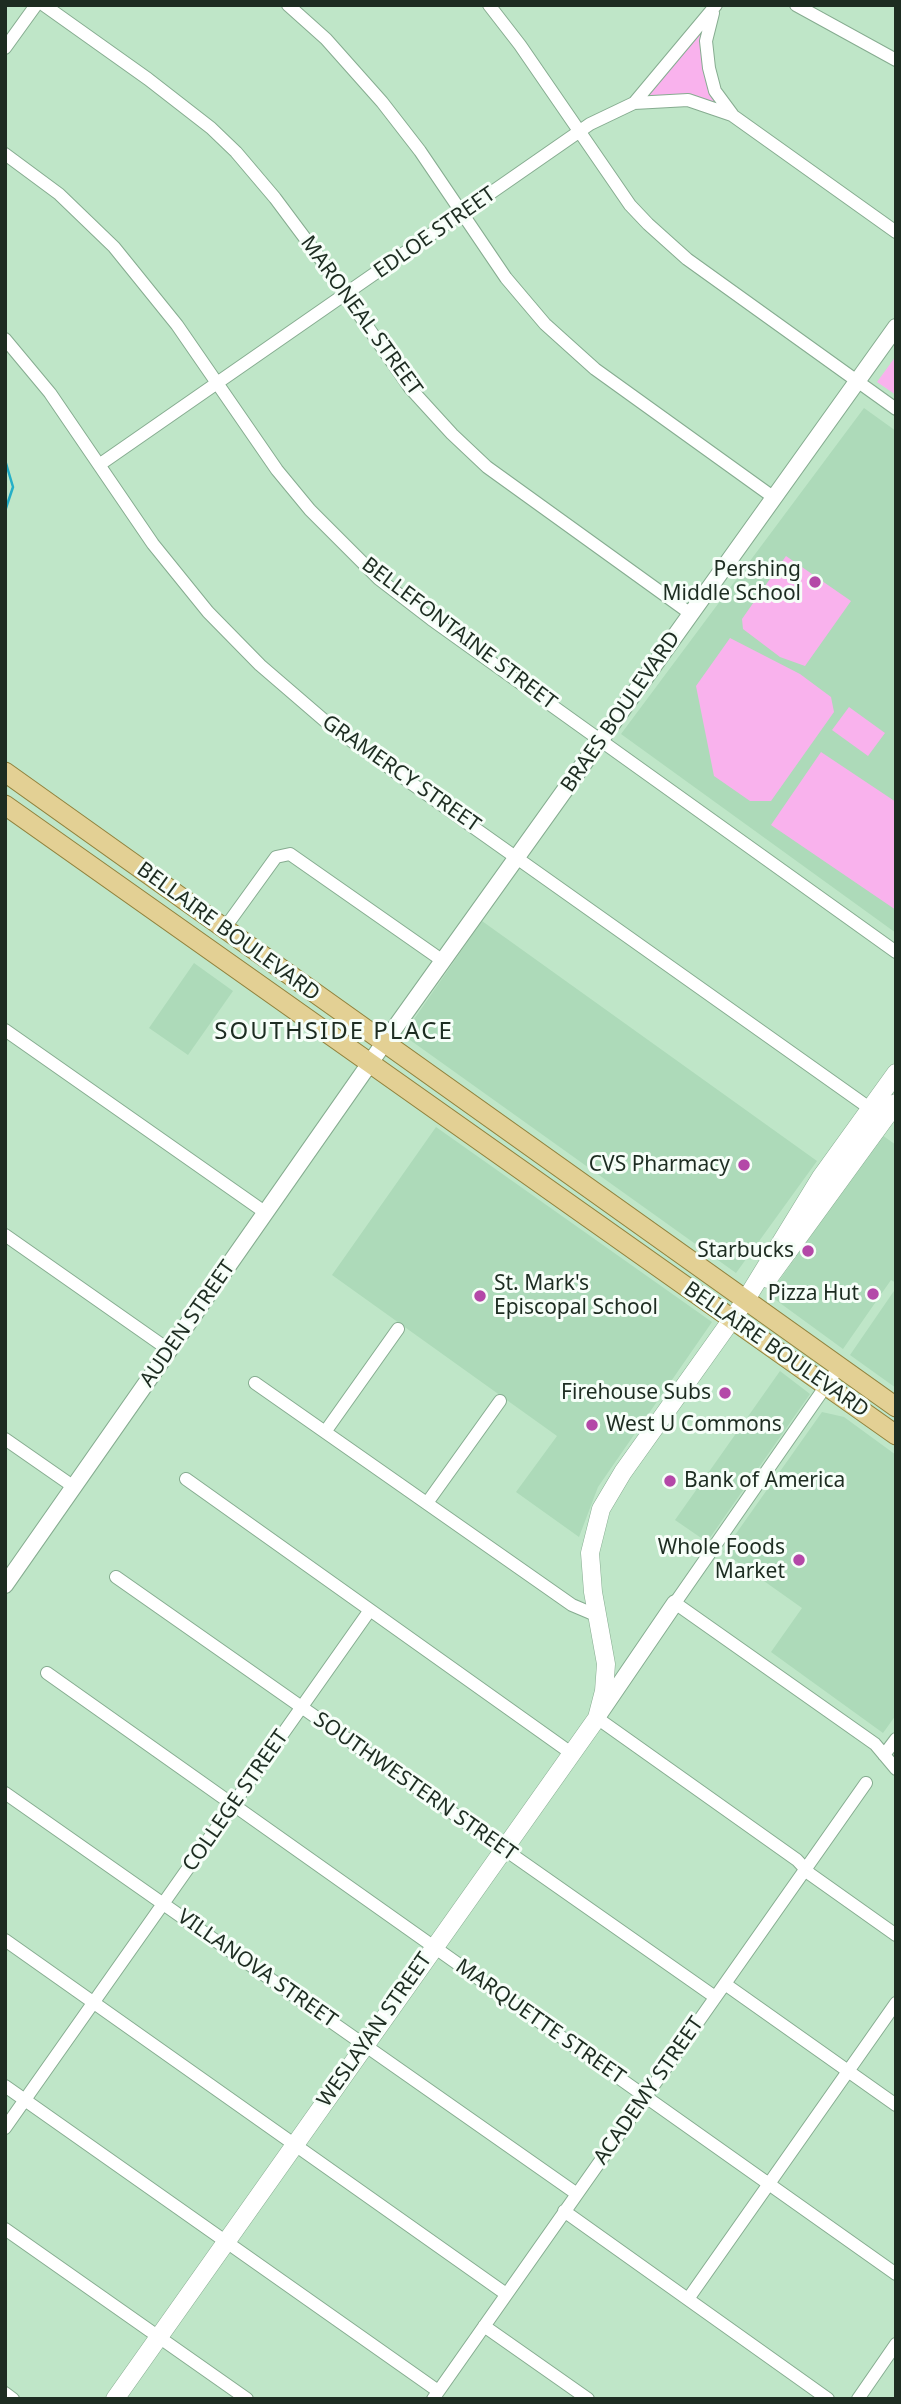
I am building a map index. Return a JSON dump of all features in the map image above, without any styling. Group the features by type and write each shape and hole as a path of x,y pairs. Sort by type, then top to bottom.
{"main road":[{"name":"BELLAIRE BOULEVARD","path":"5,772 896,1407"},
{"name":"BELLAIRE BOULEVARD","path":"5,805 896,1435"},
{"path":"51,838 67,816"},
{"path":"176,926 191,905"},
{"path":"745,1301 775,1270 836,1188 878,1113 896,1073"},
{"path":"597,1718 604,1691 606,1664 590,1553 601,1509 623,1472 745,1301 821,1177 878,1113 896,1103"},
{"path":"510,1162 523,1142"},
{"path":"821,1177 836,1188"},
{"path":"640,1253 653,1235"},
{"name":"WESLAYAN STREET","path":"115,2399 366,2046 502,1848 597,1718"}],"street":[{"path":"5,48 36,5"},
{"name":"MARONEAL STREET","path":"44,5 211,128 275,198 410,388 487,467 691,614"},
{"path":"288,5 326,39 420,150 506,278 545,324 595,369 773,497"},
{"path":"489,5 630,205 667,242 896,409"},
{"path":"796,5 896,60"},
{"path":"715,7 706,41 709,68 715,91 732,115"},
{"name":"EDLOE STREET","path":"99,465 580,131 634,103 715,7"},
{"path":"634,103 688,100 732,115 896,232"},
{"name":"BELLEFONTAINE STREET","path":"5,154 60,194 114,247 177,325 277,470 310,510 363,563 430,619 896,951"},
{"name":"BRAES BOULEVARD","path":"370,1063 896,327"},
{"name":"GRAMERCY STREET","path":"5,339 50,393 169,563 208,612 260,665 332,727 878,1113"},
{"path":"224,929 276,857 290,853 443,961"},
{"path":"5,1030 266,1213"},
{"name":"AUDEN STREET","path":"5,1585 370,1063"},
{"path":"5,1235 169,1350"},
{"path":"326,1432 398,1329"},
{"name":"WESLAYAN STREET","path":"597,1718 839,1367"},
{"path":"255,1383 572,1605 598,1616"},
{"path":"427,1503 500,1401"},
{"path":"5,1439 74,1487"},
{"path":"186,1479 570,1753"},
{"name":"SOUTHWESTERN STREET","path":"116,1577 715,1997"},
{"path":"675,1603 875,1744 896,1769"},
{"name":"COLLEGE STREET","path":"5,2128 370,1610"},
{"path":"606,1664 623,1665 635,1661"},
{"name":"MARQUETTE STREET","path":"47,1673 896,2274"},
{"path":"597,1718 896,1936"},
{"path":"884,1755 896,1739"},
{"name":"ACADEMY STREET","path":"435,2395 866,1783"},
{"name":"VILLANOVA STREET","path":"5,1793 577,2194"},
{"path":"5,1940 506,2294"},
{"path":"724,1984 896,2105"},
{"path":"688,2300 896,2003"},
{"path":"5,2086 225,2241 435,2395"},
{"path":"564,2211 828,2399"},
{"path":"5,2229 247,2399"},
{"path":"484,2326 588,2399"},
{"path":"858,2399 896,2344"},
{"path":"5,2393 13,2399"}],"shaded area":[{"path":"714,10 709,68 732,115 709,107 634,103"},
{"path":"896,356 896,395 877,382"},
{"name":"Pershing Middle School","path":"864,408 896,431 896,933 621,734"},
{"path":"786,556 851,601 805,666 780,657 743,629 742,619"},
{"path":"730,638 800,674 831,697 834,712 771,801 750,801 714,776 696,686"},
{"path":"849,707 885,733 868,756 832,730"},
{"path":"821,752 896,802 896,910 771,825"},
{"path":"482,921 817,1161 736,1273 403,1035"},
{"path":"194,963 233,991 188,1055 149,1028"},
{"name":"St. Mark's Episcopal School","path":"436,1127 712,1322 598,1487 579,1537 516,1492 557,1436 332,1275"},
{"path":"882,1135 896,1145 896,1283 891,1280 843,1349 769,1295"},
{"path":"896,1288 896,1388 850,1355"},
{"path":"780,1371 810,1394 707,1542 675,1520"},
{"path":"822,1412 844,1417 896,1455 896,1715 883,1733 771,1652 802,1608 723,1552"}],"waterway":[{"path":"5,460 13,487 5,511"}],"place":[{"name":"Pershing Middle School","path":"815,582"},
{"name":"CVS Pharmacy","path":"744,1165"},
{"name":"Starbucks","path":"808,1251"},
{"name":"Pizza Hut","path":"873,1294"},
{"name":"St. Mark's Episcopal School","path":"480,1296"},
{"name":"Firehouse Subs","path":"725,1393"},
{"name":"West U Commons","path":"592,1425"},
{"name":"Bank of America","path":"670,1481"},
{"name":"Whole Foods Market","path":"799,1560"}],"district":[{"name":"SOUTHSIDE PLACE","path":"334,1032"}]}
